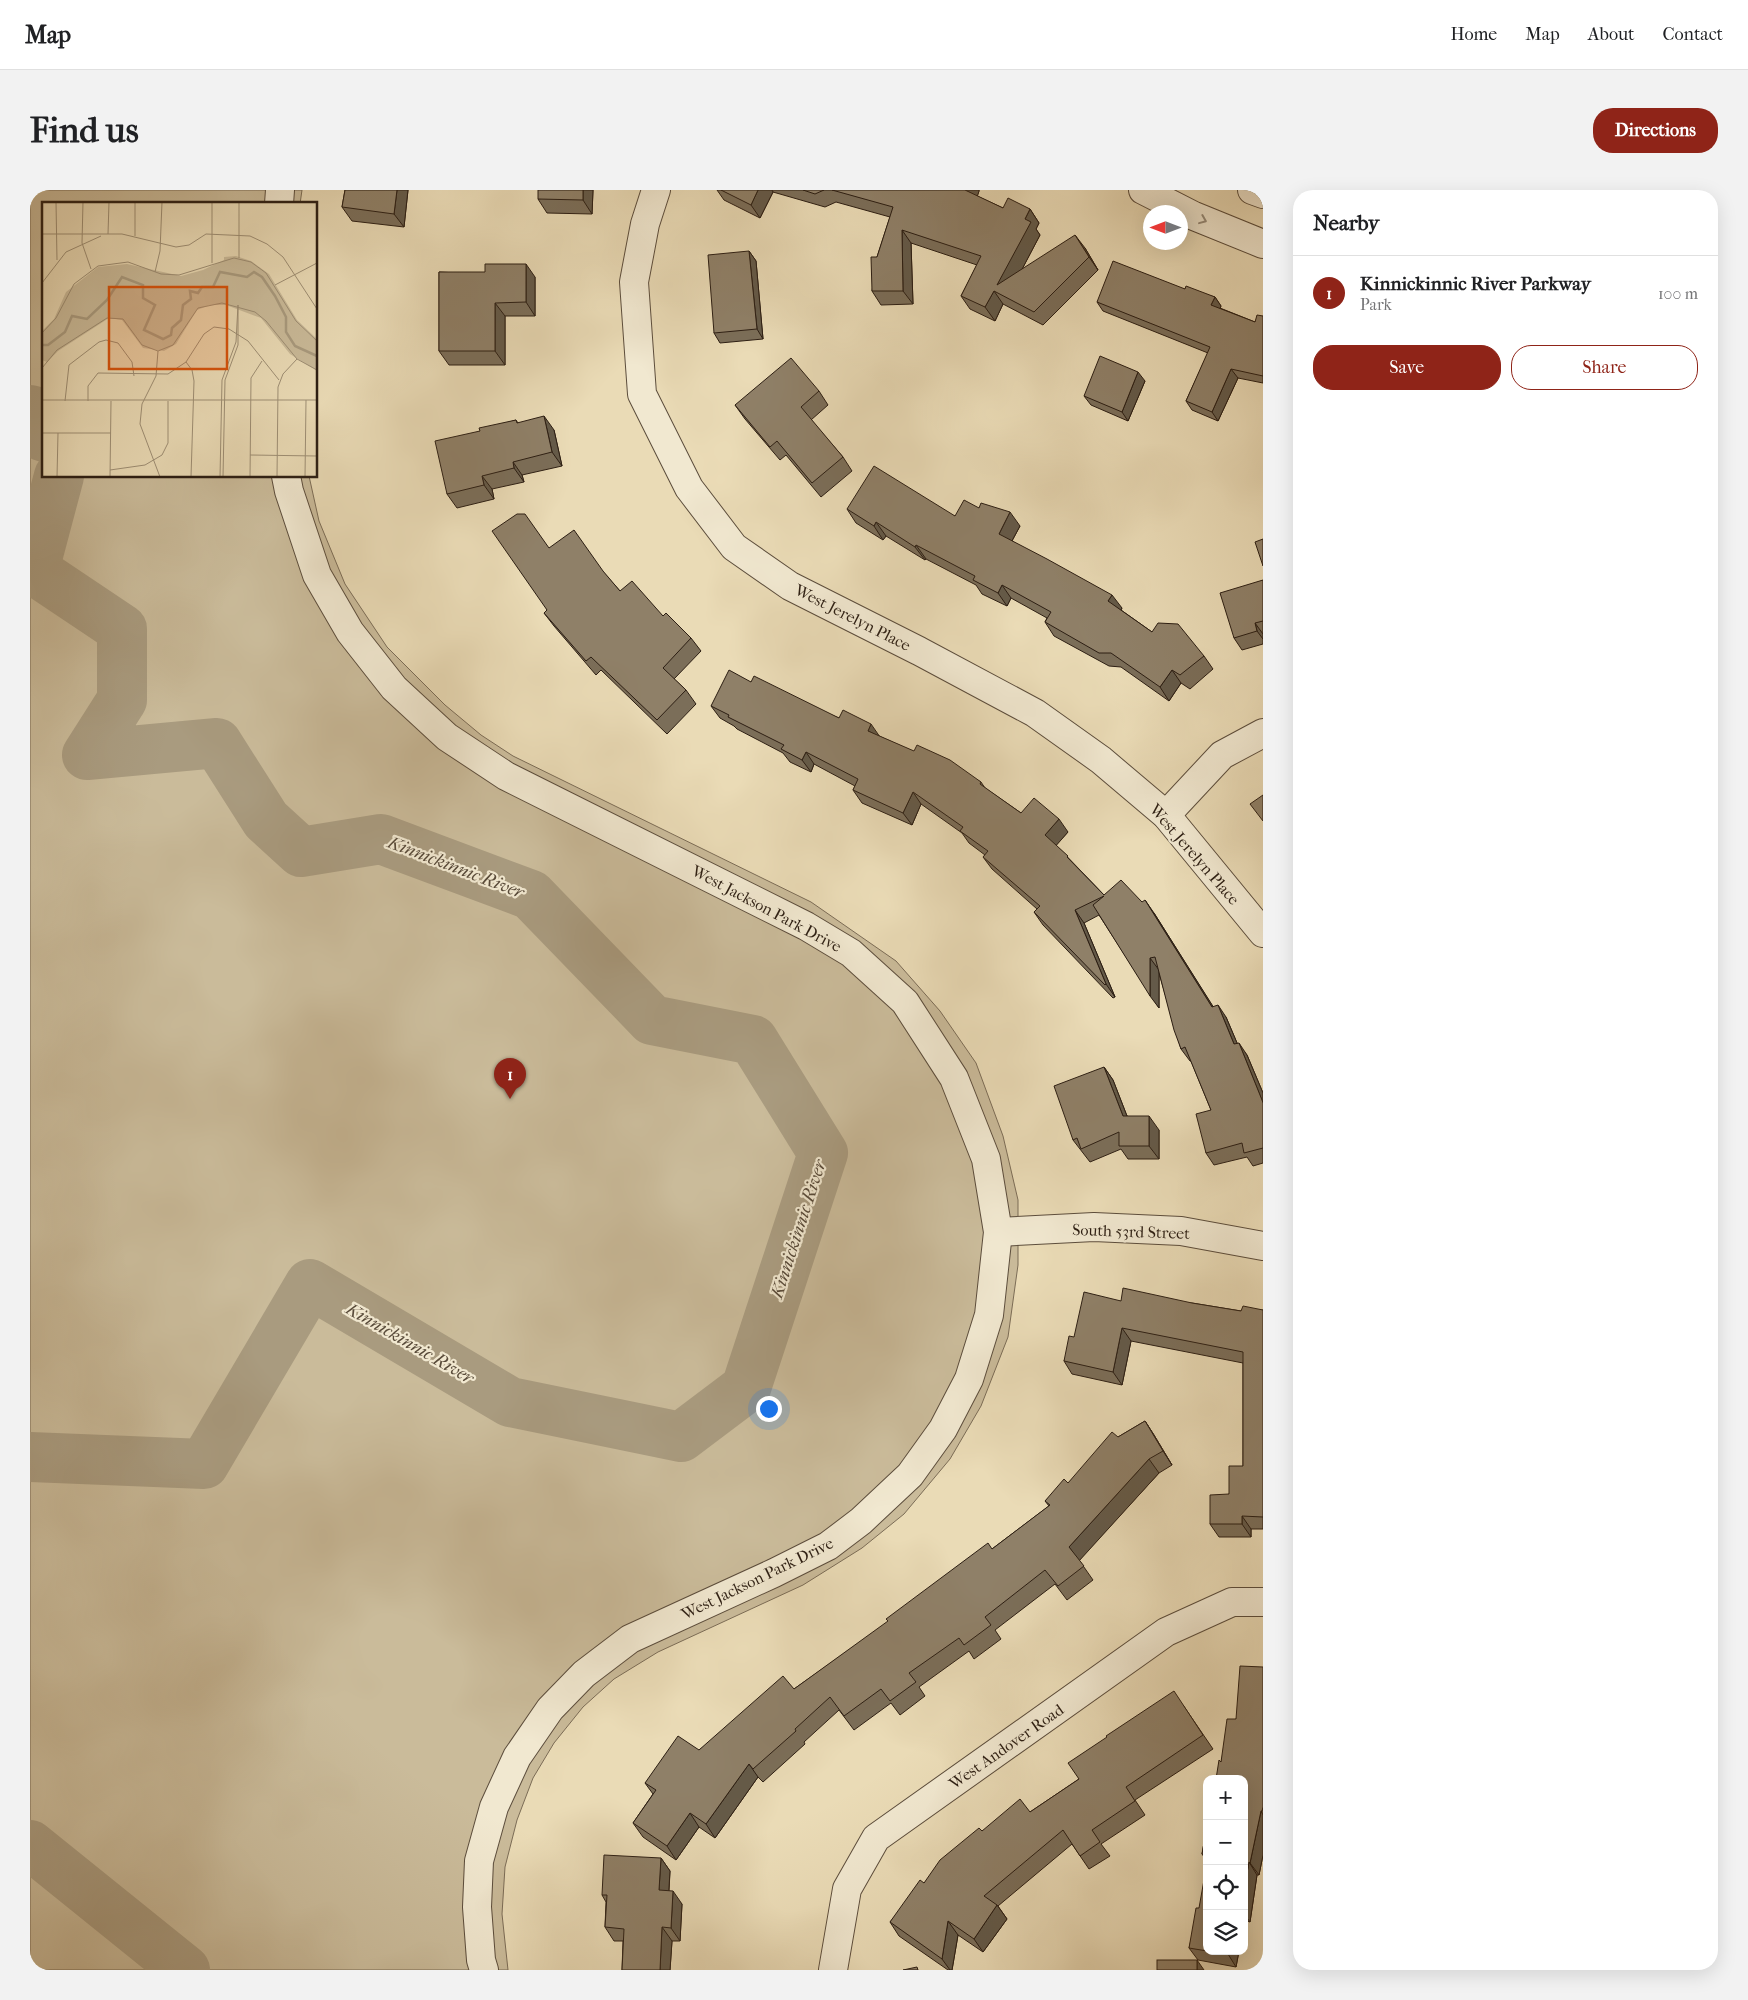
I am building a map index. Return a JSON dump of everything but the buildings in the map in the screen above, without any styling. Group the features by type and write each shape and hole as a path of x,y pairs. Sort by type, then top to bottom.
{"street":[{"name":"West Jerelyn Place","path":"656,190 645,224 634,282 642,394 689,488 734,547 790,586 919,651 1035,713 1101,760 1166,815 1263,933"},
{"path":"1143,190 1194,216 1263,244"},
{"path":"1252,190 1263,194"},
{"name":"West Jackson Park Drive","path":"286,478 317,575 350,632 394,688 447,737 506,776 806,926 851,953 905,1002 954,1078 986,1159 998,1232 989,1314 969,1379 943,1428 910,1475 861,1521 828,1546 630,1639 584,1674 550,1709 517,1757 494,1807 479,1861 477,1908 481,1960 484,1970"},
{"path":"1166,815 1222,755 1263,733"},
{"name":"South 53rd Street","path":"998,1232 1094,1227 1181,1231 1263,1246"},
{"name":"West Andover Road","path":"832,1970 847,1888 876,1838 1166,1632 1232,1602 1263,1602"}],"shaded area":[{"path":"30,190 302,190 300,202 42,202 42,478 309,478 319,521 345,584 387,647 445,705 481,735 513,756 811,902 896,961 940,1011 976,1063 1003,1136 1018,1200 1018,1265 1008,1337 981,1406 950,1459 904,1514 862,1548 803,1585 658,1652 614,1679 583,1707 554,1743 533,1778 517,1820 505,1867 502,1914 508,1970 30,1970"}],"waterway":[{"name":"Kinnickinnic River","path":"30,410 34,411 42,432"},
{"name":"Kinnickinnic River","path":"30,1457 204,1464 310,1284 510,1402 681,1437 746,1388 823,1153 753,1040 652,1020 531,895 381,839 301,852 266,820 217,743 87,755 122,700 122,629 34,570 58,478"},
{"name":"Kinnickinnic River","path":"30,1845 185,1970"}],"place":[{"name":"Kinnickinnic River Parkway","path":"510,1099"}]}
